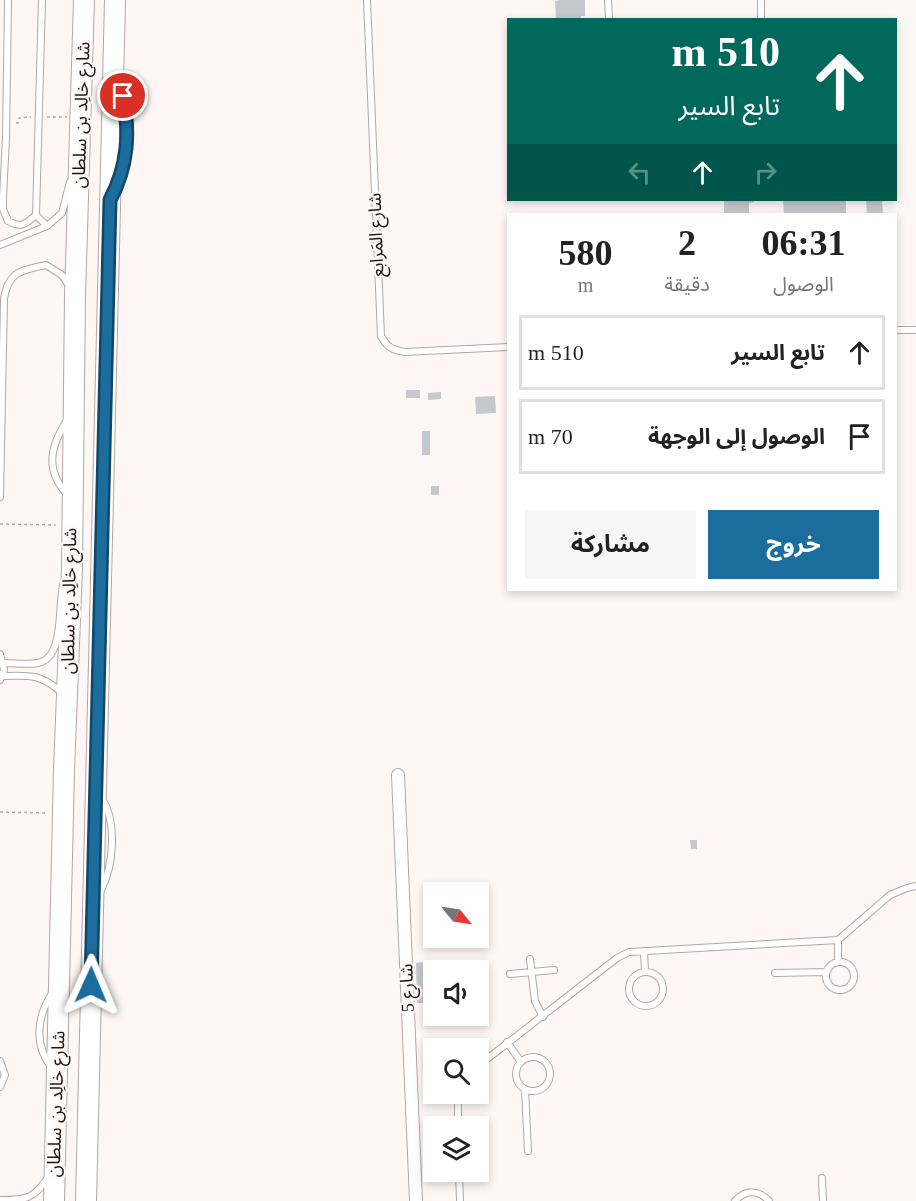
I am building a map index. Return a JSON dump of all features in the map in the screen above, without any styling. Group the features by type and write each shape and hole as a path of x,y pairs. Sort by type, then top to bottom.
{"main road":[{"name":"شارع خالِد بن سلطان","path":"54,1201 72,568 75,296 84,0"},
{"name":"شارع خالِد بن سلطان","path":"86,1201 115,0"},
{"path":"64,836 73,866 73,977 80,984 91,985"},
{"path":"59,1005 72,1008 76,1016 75,1107 79,1132 88,1156"}],"street":[{"name":"شارع 5","path":"398,775 416,1201"}],"lane":[{"path":"8,0 3,210 8,221 18,226 25,225 36,215 42,0"},
{"name":"شارع المَرابع","path":"367,0 381,336 386,345 394,351 405,352 507,347"},
{"path":"608,0 609,18"},
{"path":"761,0 761,18"},
{"path":"0,245 47,226 63,213 71,179 79,170"},
{"path":"36,215 47,226"},
{"path":"0,497 2,297 12,277 27,269 46,266 62,275 75,296"},
{"path":"897,330 916,330"},
{"path":"4,663 37,663 49,657 57,641 61,589 72,568"},
{"path":"0,654 4,663 1,678 38,676 53,684 67,697"},
{"path":"489,1057 623,954 837,940 890,895 916,886"},
{"path":"837,940 838,962"},
{"path":"644,951 645,972"},
{"path":"530,959 535,1001 543,1017"},
{"path":"838,962 851,967 854,974 849,987 842,990 829,986 826,979 829,967 838,962"},
{"path":"510,974 554,970"},
{"path":"645,972 653,973 660,978 663,994 652,1005 644,1006 631,996 629,988 637,974 645,972"},
{"path":"775,973 826,972"},
{"path":"57,1074 45,1060 39,1038 44,1006 60,980"},
{"path":"507,1042 521,1062"},
{"path":"528,1057 544,1060 549,1067 550,1075 548,1083 542,1089 533,1091 519,1084 516,1076 521,1062 528,1057"},
{"path":"0,1061 5,1075 0,1088"},
{"path":"525,1089 528,1151"},
{"path":"0,1200 21,1200 34,1195 55,1168"},
{"path":"822,1178 824,1201"},
{"path":"459,1182 460,1201"},
{"path":"735,1201 747,1192 755,1192 763,1194 769,1201"}],"path":[{"path":"0,524 71,525"},
{"path":"0,812 64,814"}],"building":[{"path":"585,0 585,16 556,18 555,1"},
{"path":"724,201 754,201 749,203 749,213 724,213"},
{"path":"783,201 846,201 846,213 784,213"},
{"path":"866,201 882,201 883,213 867,213"},
{"path":"406,390 420,390 420,398 406,398"},
{"path":"441,392 441,399 428,400 428,393"},
{"path":"495,396 496,413 476,414 475,397"},
{"path":"422,431 430,431 430,455 422,455"},
{"path":"431,486 439,486 439,495 431,495"},
{"path":"690,840 697,840 697,849 691,849"},
{"path":"423,962 423,1003 417,1003 416,963"}],"route":[{"path":"91,985 108,255 110,200 119,182 128,138 123,96"}]}
